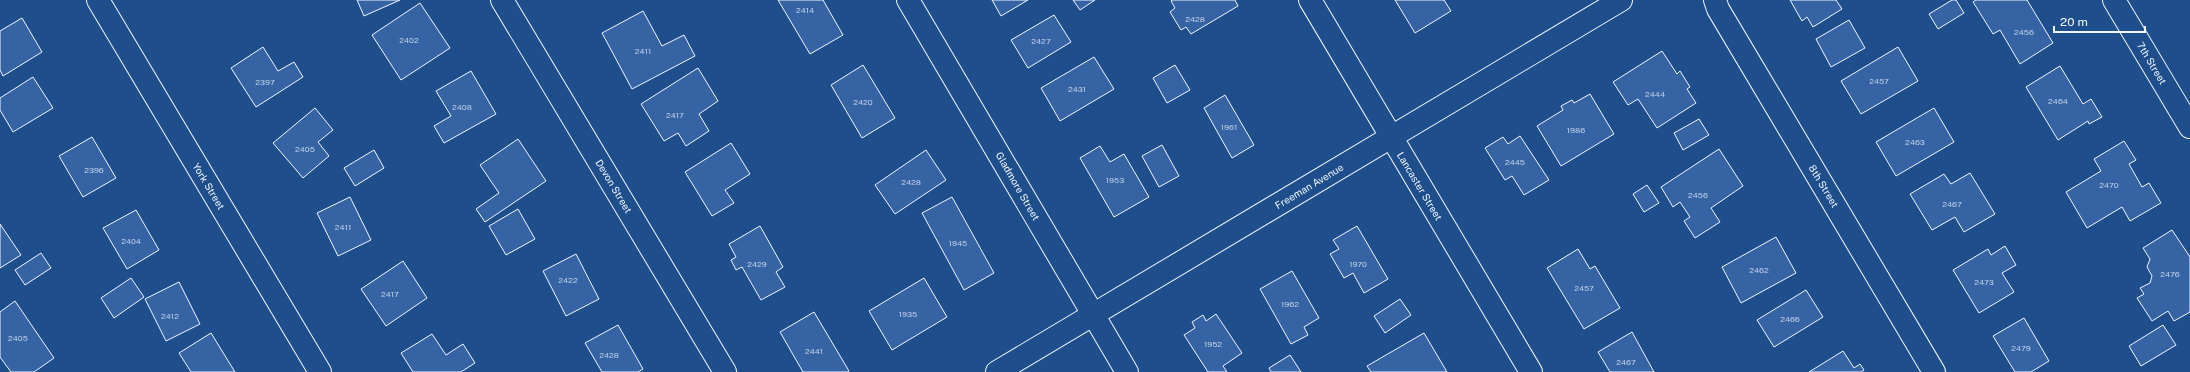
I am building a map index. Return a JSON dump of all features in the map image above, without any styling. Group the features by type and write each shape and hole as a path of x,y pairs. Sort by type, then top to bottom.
{"street":[{"name":"York Street","path":"98,0 320,372"},
{"name":"Devon Street","path":"502,0 725,372"},
{"name":"Gladmore Street","path":"908,0 1127,372"},
{"name":"Lancaster Street","path":"1310,0 1531,372"},
{"name":"Freeman Avenue","path":"997,372 1621,0"},
{"name":"8th Street","path":"1715,0 1718,9 1934,372"},
{"name":"7th Street","path":"2114,0 2190,127"}],"building":[{"path":"357,0 400,0 364,16"},
{"path":"778,0 823,0 843,35 810,54"},
{"path":"992,0 1028,0 1001,16"},
{"path":"1073,0 1095,0 1080,10"},
{"path":"1235,0 1238,6 1191,34 1186,27 1181,30 1170,12 1175,8 1171,1"},
{"path":"1395,0 1444,0 1451,11 1415,33"},
{"path":"1790,0 1836,0 1842,9 1813,27 1807,17 1802,21"},
{"path":"1952,0 1956,0 1964,13 1938,29 1929,14"},
{"path":"1976,0 2027,0 2053,43 2020,64 2000,30 1993,34 1973,2"},
{"path":"420,3 450,48 401,80 372,35"},
{"path":"643,11 662,46 684,35 695,56 632,89 602,33"},
{"path":"1054,15 1071,42 1028,68 1011,40"},
{"path":"22,18 42,52 3,76 0,70 0,31"},
{"path":"1849,20 1865,48 1831,67 1816,39"},
{"path":"263,47 278,71 294,62 303,77 256,107 231,68"},
{"path":"1898,47 1918,81 1861,114 1841,81"},
{"path":"1662,51 1677,74 1680,71 1690,87 1687,89 1696,103 1657,128 1638,99 1628,105 1613,82"},
{"path":"1094,57 1114,89 1060,121 1041,88"},
{"path":"863,65 895,118 862,138 831,85"},
{"path":"1175,65 1190,90 1167,103 1153,78"},
{"path":"2060,66 2083,104 2091,99 2102,117 2089,124 2088,121 2058,140 2026,87"},
{"path":"698,68 718,101 699,114 709,131 686,146 678,133 664,141 641,104"},
{"path":"471,71 496,114 444,143 434,126 451,116 436,91"},
{"path":"33,77 53,108 13,132 0,110 0,98"},
{"path":"1590,94 1614,134 1561,166 1537,126 1563,110 1561,106 1572,100 1574,103"},
{"path":"1225,95 1254,145 1232,158 1204,108"},
{"path":"315,108 333,130 318,142 329,156 303,178 273,143"},
{"path":"1934,108 1954,142 1896,176 1876,142"},
{"path":"1699,119 1709,135 1683,150 1674,133"},
{"path":"1520,136 1549,180 1524,195 1512,176 1505,180 1485,148 1503,137 1508,144"},
{"path":"92,137 116,178 83,197 59,156"},
{"path":"518,139 546,181 485,222 476,209 499,193 480,165"},
{"path":"2124,141 2136,160 2129,164 2142,187 2149,183 2161,203 2130,221 2122,207 2087,228 2066,192 2101,171 2094,159"},
{"path":"731,143 750,174 725,190 734,203 712,216 685,172"},
{"path":"1162,145 1179,176 1159,187 1142,156"},
{"path":"1100,146 1110,162 1124,154 1149,197 1114,217 1080,158"},
{"path":"1719,149 1743,186 1711,208 1720,222 1695,238 1684,221 1690,217 1680,202 1673,207 1661,187"},
{"path":"374,150 384,168 355,186 344,168"},
{"path":"926,150 946,180 895,214 875,185"},
{"path":"1970,173 1995,214 1964,232 1955,217 1932,230 1910,194 1944,174 1951,184"},
{"path":"1647,185 1659,203 1644,212 1633,194"},
{"path":"350,197 371,240 338,256 317,213"},
{"path":"952,197 994,273 964,290 922,213"},
{"path":"518,209 535,239 506,255 489,226"},
{"path":"136,210 159,250 127,269 103,228"},
{"path":"0,224 21,255 0,268"},
{"path":"760,226 783,267 776,272 785,287 761,300 742,267 736,270 731,260 736,257 729,244"},
{"path":"1357,226 1388,279 1364,293 1353,273 1344,278 1330,254 1339,249 1333,240"},
{"path":"2172,230 2190,257 2190,312 2174,321 2168,311 2152,321 2137,298 2144,294 2140,288 2150,283 2152,276 2147,267 2150,259 2143,248"},
{"path":"1776,237 1796,273 1741,303 1722,267"},
{"path":"2005,246 2016,265 2002,273 2014,292 1979,313 1953,270 1988,249 1991,255"},
{"path":"1578,249 1590,269 1595,266 1620,308 1584,329 1547,268"},
{"path":"41,253 51,268 25,285 15,270"},
{"path":"576,254 599,299 566,316 543,271"},
{"path":"403,261 427,298 386,326 361,289"},
{"path":"1292,271 1319,318 1304,327 1308,335 1291,344 1260,289"},
{"path":"131,278 144,297 114,318 101,298"},
{"path":"924,278 947,317 892,350 869,311"},
{"path":"179,282 200,324 166,341 145,299"},
{"path":"1806,290 1823,317 1774,347 1757,320"},
{"path":"1400,299 1411,315 1385,333 1374,316"},
{"path":"15,301 54,358 34,372 11,372 0,357 0,312"},
{"path":"814,312 849,371 803,372 780,332"},
{"path":"1216,314 1242,353 1223,366 1227,372 1208,372 1184,335 1195,328 1192,322 1203,315 1206,321"},
{"path":"2024,318 2049,361 2031,372 2015,372 1993,336"},
{"path":"618,325 643,369 638,372 602,372 585,343"},
{"path":"2163,325 2176,345 2141,366 2129,346"},
{"path":"1632,332 1654,372 1610,372 1598,352"},
{"path":"211,333 235,372 191,372 179,353"},
{"path":"1424,333 1447,372 1371,372 1367,366"},
{"path":"432,334 446,355 463,344 475,363 461,372 413,372 401,353"},
{"path":"1843,351 1854,368 1860,364 1864,370 1861,372 1809,372"},
{"path":"1290,355 1301,372 1271,372 1269,368"}]}
